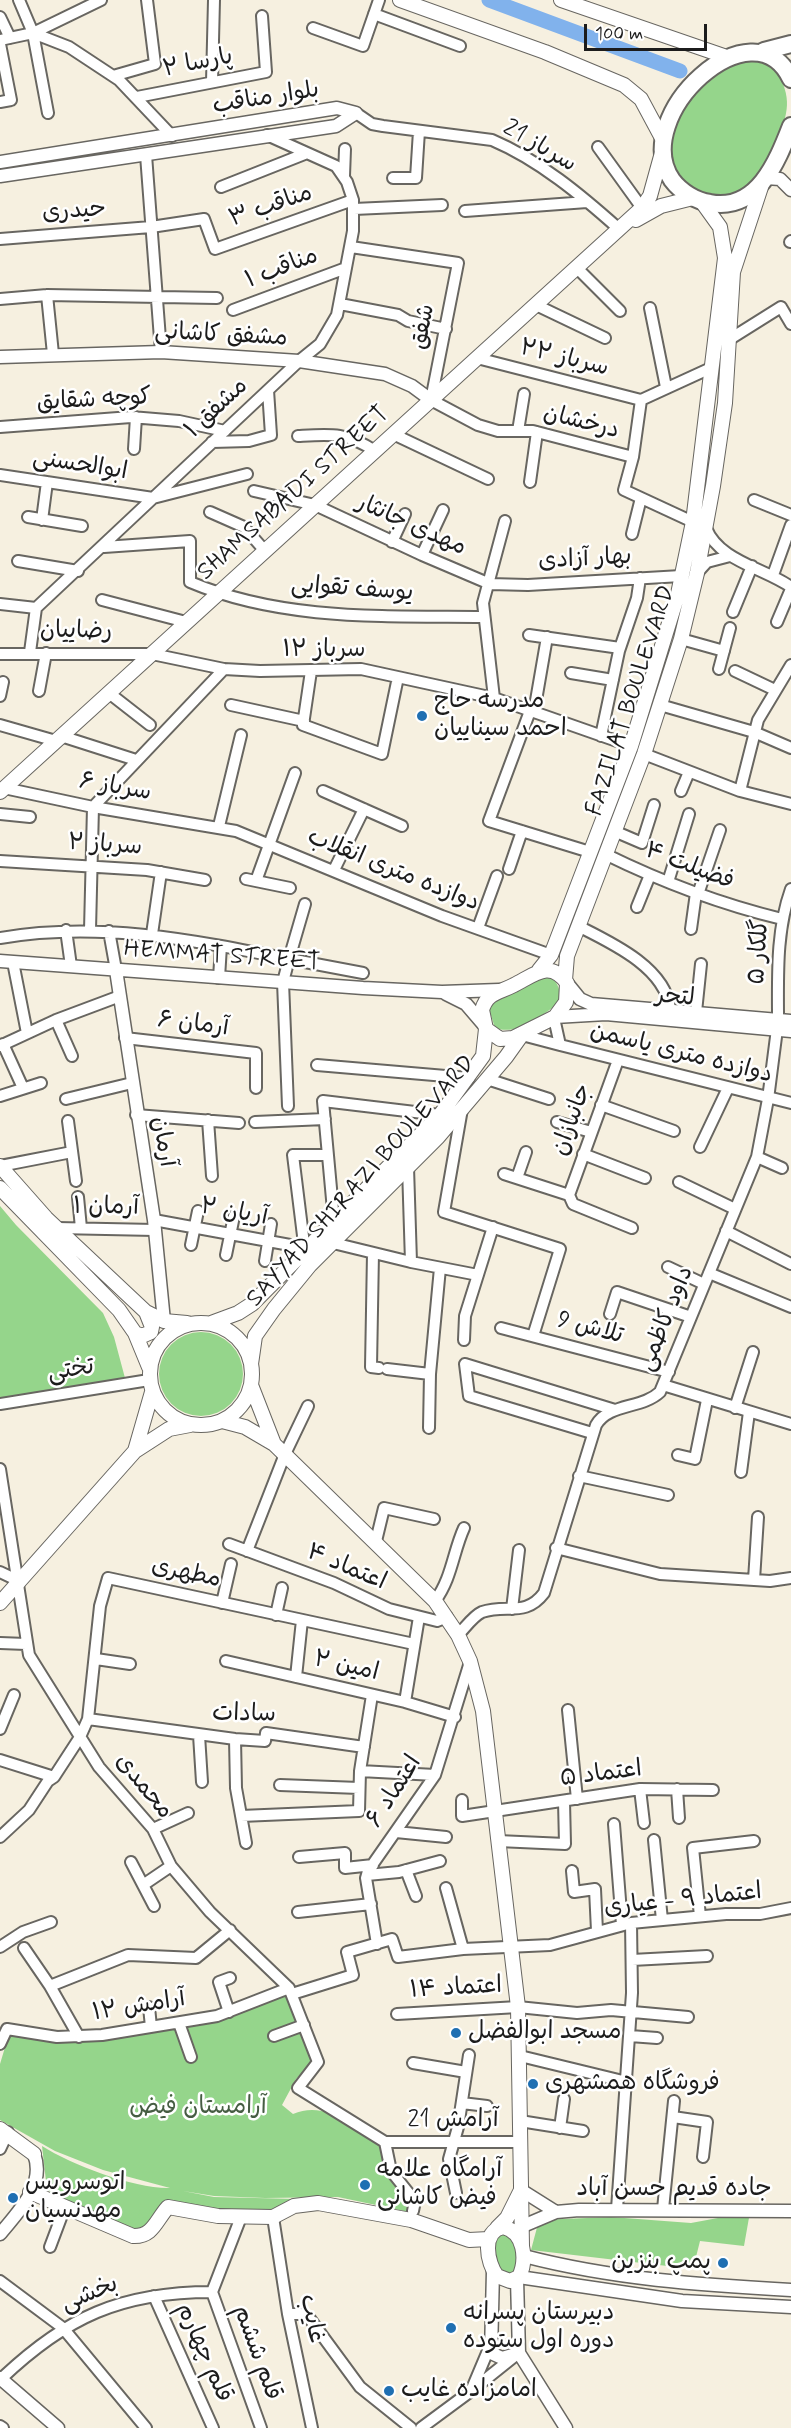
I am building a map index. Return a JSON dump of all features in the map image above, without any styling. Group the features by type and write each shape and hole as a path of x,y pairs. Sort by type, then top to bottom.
{"highway":[{"path":"790,135 764,181 744,199 732,203 720,205 697,200 673,181 664,164 663,145 675,106 684,92 724,56 744,51 764,51 791,44"},
{"path":"764,51 778,62 791,79"}],"main road":[{"path":"400,0 545,52 624,85 641,99 663,145 650,196 642,208 619,230"},
{"path":"561,0 724,56"},
{"name":"FAZILAT BOULEVARD","path":"539,970 551,955 631,746 684,596 697,573 725,403 733,272 764,181"},
{"path":"619,230 661,206 697,200"},
{"name":"FAZILAT BOULEVARD","path":"554,1017 564,1007 568,995 567,956 644,754 681,639 684,596 681,576 693,522 725,258 720,227 697,200"},
{"name":"SHAMSABADI STREET","path":"1,790 619,230"},
{"path":"499,990 512,986 539,970 553,971 566,982"},
{"name":"SAYYAD SHIRAZI BOULEVARD","path":"211,1323 246,1309 440,1115 483,1056 485,1027 482,1010 491,994 499,990"},
{"path":"485,1027 500,1039 521,1035 554,1017"},
{"name":"SAYYAD SHIRAZI BOULEVARD","path":"251,1364 255,1336 262,1323 310,1265 408,1167 462,1108 521,1035"},
{"path":"0,1166 57,1228 146,1312 164,1321 189,1324 211,1323 233,1334 241,1342 251,1364 251,1385 274,1444"},
{"path":"0,1188 119,1310 135,1333 150,1380 167,1413 190,1425"},
{"path":"135,1333 142,1336 151,1332 152,1327 146,1312"},
{"path":"135,1451 154,1352 162,1339 174,1329 189,1324"},
{"path":"1,1601 135,1451 169,1429 190,1425 203,1426 222,1421 240,1406 251,1385"},
{"path":"222,1421 245,1427 274,1444 376,1542 435,1601 458,1635 470,1661 483,1711 518,2007 523,2251 518,2278 504,2280 493,2271 488,2253 494,2234 507,2218 521,2190"},
{"path":"4,2130 34,2154"},
{"path":"30,2192 133,2236 143,2237 152,2230 168,2207 195,2213 273,2217 294,2206 318,2203 411,2220 469,2240 511,2230 523,2251"}],"street":[{"path":"19,0 33,33 48,113"},
{"path":"0,17 5,39 33,33 76,5 101,0"},
{"path":"113,76 155,64 147,0"},
{"path":"212,82 214,0"},
{"path":"313,28 363,46 379,0"},
{"path":"374,15 460,46"},
{"name":"پارسا ۲","path":"137,97 266,72 262,16"},
{"path":"33,33 69,47 113,76 137,97 172,136"},
{"path":"0,44 5,101"},
{"name":"بلوار مناقب","path":"0,162 337,108 356,113"},
{"name":"بلوار مناقب","path":"0,176 336,126 356,113"},
{"name":"سرباز 21","path":"356,113 372,124 492,140 506,146 556,178 619,230"},
{"path":"393,178 416,178 419,131"},
{"path":"267,135 336,166 344,176"},
{"path":"598,147 642,208"},
{"path":"344,176 345,149"},
{"path":"221,187 307,153"},
{"path":"146,155 161,352"},
{"name":"مشفق ۱","path":"36,608 104,547 299,361 320,344 334,322 340,304 351,247 353,205 344,176"},
{"path":"764,181 780,179 791,190"},
{"path":"465,212 587,202"},
{"path":"353,205 442,205"},
{"name":"مناقب ۳","path":"152,227 204,219 215,249 353,205"},
{"name":"حیدری","path":"0,238 152,227"},
{"name":"شفق","path":"351,247 458,263 431,400"},
{"name":"مناقب ۱","path":"233,310 346,267"},
{"path":"576,268 620,311"},
{"path":"47,296 53,354"},
{"path":"0,299 47,296 217,298"},
{"path":"340,304 398,315 408,321 446,329"},
{"path":"536,305 605,338"},
{"path":"730,339 781,307 791,324"},
{"path":"650,308 666,387"},
{"name":"مشفق کاشانی","path":"0,357 161,352 299,361 385,374 412,386 431,400"},
{"name":"سرباز ۲۲","path":"477,358 641,400"},
{"path":"633,457 641,400 713,367"},
{"path":"212,442 249,441 271,435 268,390"},
{"path":"518,431 524,394"},
{"name":"درخشان","path":"431,400 478,425 498,431 537,432 633,457 624,490 693,522"},
{"path":"134,449 136,417"},
{"name":"کوچه شقایق","path":"0,427 136,417 179,421 225,431"},
{"path":"530,482 537,432"},
{"path":"298,436 338,434 358,440 375,451"},
{"path":"393,434 488,479"},
{"path":"153,498 247,474"},
{"name":"ابوالحسنی","path":"0,475 153,498"},
{"path":"42,520 47,482"},
{"name":"مهدی جانثار","path":"254,491 315,506 490,584"},
{"path":"632,534 641,498"},
{"path":"754,500 791,515"},
{"path":"422,555 443,510"},
{"path":"210,512 244,526 265,551"},
{"path":"392,542 405,514"},
{"path":"28,518 82,526"},
{"path":"494,698 483,603 490,584 505,520"},
{"path":"706,528 716,544 730,556 773,575 791,588 777,622"},
{"path":"773,575 790,531"},
{"name":"یوسف تقوایی","path":"104,547 190,541 190,582 218,594 326,614 483,617"},
{"path":"697,573 707,562 730,556"},
{"path":"18,561 78,571"},
{"path":"733,612 752,566"},
{"name":"بهار آزادی","path":"490,584 528,585 681,576"},
{"path":"601,736 620,648 637,598 640,578"},
{"path":"102,600 186,622"},
{"path":"0,604 36,608 30,652"},
{"path":"719,669 730,628"},
{"path":"529,635 620,648"},
{"path":"547,638 532,711 489,821 591,852"},
{"path":"681,639 724,651"},
{"name":"رضاییان","path":"0,654 30,652 152,654"},
{"path":"39,691 46,653"},
{"name":"سرباز ۱۲","path":"152,654 224,669 310,671 362,669 494,698 631,746"},
{"path":"740,791 754,732 763,710 791,665"},
{"path":"90,930 93,807 224,669"},
{"path":"310,671 303,725 382,754 398,677"},
{"path":"735,671 775,690"},
{"path":"571,673 613,680"},
{"path":"0,696 3,682"},
{"path":"109,693 150,725"},
{"path":"231,705 304,721"},
{"path":"660,705 754,732 791,748"},
{"path":"0,725 59,738 136,760"},
{"path":"219,826 241,735"},
{"path":"644,754 740,791 791,804"},
{"path":"681,791 689,772"},
{"path":"290,888 251,880 270,844 295,773"},
{"name":"سرباز ۶","path":"1,790 219,826"},
{"path":"323,791 402,826"},
{"path":"614,831 642,843 654,805"},
{"path":"334,870 364,809"},
{"path":"0,814 30,817"},
{"path":"668,882 689,814"},
{"name":"دوازده متری انقلاب","path":"219,826 551,955"},
{"path":"691,929 697,894 720,830"},
{"path":"509,869 522,831"},
{"name":"فضیلت ۴","path":"605,854 697,894 759,914 785,915"},
{"name":"سرباز ۲","path":"0,861 90,865 161,872 205,880"},
{"path":"152,934 161,872"},
{"path":"637,907 650,875"},
{"path":"478,928 497,876"},
{"name":"گلکار ۵","path":"778,1024 778,983 785,915 791,889"},
{"path":"288,1106 283,982 305,904"},
{"path":"578,926 628,955 663,984 668,995 670,1009"},
{"path":"66,930 71,966"},
{"path":"0,938 66,930 152,934 363,972"},
{"path":"109,931 116,970"},
{"path":"219,978 221,946"},
{"name":"HEMMAT STREET","path":"0,961 442,992 499,990"},
{"path":"13,962 27,1033"},
{"path":"696,1012 701,964"},
{"name":"آرمان","path":"116,970 136,1114 155,1225 164,1321"},
{"name":"لتحر","path":"566,982 580,999 591,1004 696,1012 778,1024 791,1031"},
{"path":"778,983 791,985"},
{"path":"442,992 466,1004 485,1027"},
{"path":"23,1088 2,1045 56,1020 120,996"},
{"name":"لتحر","path":"554,1017 606,1014 778,1024 791,1021"},
{"path":"554,1017 560,1045"},
{"path":"56,1020 72,1056"},
{"name":"داود کاظمی","path":"458,1635 484,1611 530,1607 544,1593 592,1433 600,1419 615,1410 653,1399 663,1385 757,1157 768,1099 778,1024"},
{"name":"دوازده متری یاسمن","path":"521,1035 791,1103"},
{"name":"آرمان ۶","path":"126,1038 256,1053 256,1088"},
{"name":"جانبازان","path":"568,1195 618,1060"},
{"path":"317,1065 469,1078"},
{"path":"487,1079 549,1099"},
{"path":"0,1096 41,1083"},
{"path":"66,1099 132,1083"},
{"path":"700,1147 728,1088"},
{"path":"334,1221 323,1101 440,1115"},
{"path":"601,1105 674,1131"},
{"path":"462,1108 444,1212 560,1249 533,1336"},
{"path":"136,1114 239,1123"},
{"path":"255,1122 324,1119"},
{"path":"208,1120 212,1176"},
{"path":"68,1121 76,1181"},
{"path":"557,1122 591,1132"},
{"path":"0,1166 72,1152"},
{"path":"517,1178 526,1152"},
{"path":"583,1154 645,1178"},
{"path":"305,1252 293,1155 328,1155"},
{"path":"757,1157 782,1168"},
{"path":"408,1167 411,1262"},
{"path":"504,1174 568,1195 573,1204 632,1228"},
{"path":"679,1182 735,1209"},
{"path":"78,1197 81,1228"},
{"path":"191,1245 198,1210"},
{"path":"226,1255 234,1215"},
{"path":"265,1262 271,1224"},
{"name":"آریان ۲","path":"155,1225 194,1227 290,1245 305,1252"},
{"name":"آرمان ۱","path":"57,1228 155,1225"},
{"path":"464,1341 465,1316 493,1227"},
{"path":"726,1231 791,1264"},
{"path":"333,1243 478,1275"},
{"path":"373,1253 371,1367 430,1374"},
{"path":"668,1267 704,1284"},
{"path":"429,1428 430,1374 440,1268"},
{"path":"709,1273 791,1307"},
{"path":"610,1314 617,1292 691,1317"},
{"name":"تلاش 9","path":"501,1328 669,1372"},
{"path":"735,1408 753,1352"},
{"path":"592,1433 469,1396 465,1364 615,1410"},
{"name":"تختی","path":"0,1404 150,1380"},
{"path":"663,1385 791,1424"},
{"path":"678,1455 695,1459 707,1400"},
{"path":"247,1551 285,1454 308,1406"},
{"path":"741,1472 749,1412"},
{"name":"محمدی","path":"0,1468 29,1655 99,1767 153,1829 171,1866 291,1991"},
{"path":"579,1476 668,1495"},
{"path":"376,1542 384,1508 434,1519"},
{"path":"754,1580 758,1516"},
{"path":"435,1601 450,1576 458,1542 464,1528"},
{"name":"اعتماد ۴","path":"230,1544 368,1597 369,1602 377,1605 437,1621 447,1617"},
{"path":"556,1548 660,1574 754,1580 791,1578"},
{"path":"512,1609 519,1550"},
{"path":"222,1603 231,1564"},
{"path":"0,1572 19,1581"},
{"name":"مطهری","path":"0,1837 29,1810 48,1781 54,1778 80,1737 88,1719 100,1606 108,1578 414,1644"},
{"path":"276,1615 282,1588"},
{"path":"405,1702 419,1617"},
{"path":"296,1677 302,1620"},
{"path":"0,1643 26,1644"},
{"path":"96,1659 130,1664"},
{"name":"امین ۲","path":"226,1661 405,1702 455,1717"},
{"name":"اعتماد ۶","path":"370,1870 435,1775 455,1717 470,1661"},
{"path":"0,1729 14,1695"},
{"path":"241,1816 359,1811 360,1771 372,1695"},
{"path":"568,1710 576,1799"},
{"name":"سادات","path":"88,1719 235,1740 265,1741 266,1733 364,1747"},
{"path":"199,1734 202,1782"},
{"path":"235,1740 236,1788 246,1843"},
{"path":"0,1760 54,1778"},
{"path":"360,1771 435,1775"},
{"path":"280,1785 359,1788"},
{"path":"640,1789 644,1822"},
{"name":"اعتماد ۵","path":"462,1800 462,1816 640,1789 713,1790"},
{"path":"677,1789 679,1818"},
{"path":"498,1841 566,1844 564,1801"},
{"path":"153,1829 188,1813"},
{"path":"614,1824 632,1960 630,2036 617,2210"},
{"path":"396,1832 446,1837"},
{"path":"654,1840 662,1920"},
{"path":"700,1916 693,1848 754,1841"},
{"path":"299,1857 345,1853 345,1868 370,1870 406,1870 440,1861"},
{"path":"131,1862 154,1906"},
{"path":"143,1885 171,1866"},
{"path":"370,1870 371,1904 377,1944"},
{"path":"406,1870 416,1896"},
{"path":"572,1871 574,1892 595,1889 597,1932"},
{"path":"447,1888 463,1949"},
{"path":"298,1912 371,1904"},
{"name":"اعتماد ۹ - عیاری","path":"377,1944 392,1939 398,1957 463,1949 550,1945 627,1924 700,1916 759,1914 791,1908"},
{"path":"0,1947 23,1932 51,1922"},
{"path":"50,1986 128,1955 196,1958 230,1930"},
{"name":"آرامش ۱۲","path":"0,2044 8,2029 43,2036 79,2037 179,2023 229,2012 291,1991 353,1975 348,1953 377,1944"},
{"path":"24,1948 50,1986 79,2037"},
{"path":"632,1960 707,1956"},
{"path":"229,2012 219,1982 230,1978"},
{"path":"291,1991 318,2062 298,2088 386,2142 391,2170 415,2201 413,2211"},
{"path":"149,2007 151,2027"},
{"name":"اعتماد ۱۴","path":"396,2014 518,2007 577,2013 631,2012 688,2017"},
{"path":"179,2023 191,2057"},
{"path":"274,2036 304,2025"},
{"path":"630,2036 657,2038"},
{"path":"456,2193 449,2159 462,2103 469,2055"},
{"path":"520,2056 627,2082"},
{"path":"413,2063 466,2072"},
{"path":"560,2128 564,2099"},
{"path":"663,2209 674,2101"},
{"path":"462,2103 487,2106"},
{"path":"673,2117 707,2122 703,2157"},
{"path":"520,2121 583,2131"},
{"path":"0,2149 4,2130"},
{"name":"آرامش 21","path":"386,2142 520,2142"},
{"path":"0,2234 30,2192 39,2173 34,2154"},
{"name":"جاده قدیم حسن آباد","path":"521,2190 556,2212"},
{"path":"51,2247 65,2207"},
{"name":"جاده قدیم حسن آباد","path":"523,2226 556,2212 663,2209 791,2211"},
{"path":"212,2292 241,2217"},
{"name":"غایب","path":"273,2217 288,2314 312,2428"},
{"path":"523,2251 573,2269 701,2286 791,2290"},
{"path":"493,2271 491,2353 498,2358 519,2353"},
{"path":"566,2428 519,2353 518,2278 682,2301 791,2307"},
{"path":"0,2281 63,2328 146,2428"},
{"name":"بخشی","path":"0,2378 45,2340 63,2328 103,2309 154,2296 212,2292"},
{"name":"قلم ششم","path":"212,2292 261,2428"},
{"name":"قلم چهارم","path":"154,2296 213,2428"},
{"path":"288,2314 300,2314 310,2319 360,2387 411,2428"},
{"path":"471,2391 490,2346"},
{"path":"421,2428 519,2353"},
{"path":"0,2378 58,2428"}],"green space":[{"path":"742,57 773,64 786,93 785,119 770,158 756,179 738,193 724,197 710,196 697,191 676,171 671,157 670,141 674,126 690,97 714,73"},
{"path":"540,976 553,978 559,990 559,1003 521,1027 504,1030 495,1028 489,1009 495,1001"},
{"path":"0,1206 103,1313 114,1337 125,1378 0,1398"},
{"path":"193,1332 209,1332 225,1339 236,1350 243,1366 240,1390 231,1404 209,1416 193,1416 177,1409 166,1398 159,1382 159,1366 166,1350 177,1339"},
{"name":"آرامستان فیض","path":"285,1992 313,2061 296,2079 282,2105 293,2114 317,2110 340,2117 383,2143 391,2175 411,2202 409,2212 338,2197 265,2198 214,2196 183,2191 214,2197 296,2199 274,2214 176,2206 148,2228 132,2232 47,2190 42,2146 70,2161 122,2180 139,2185 170,2188 103,2170 55,2151 0,2120 0,2064 9,2034 149,2031"},
{"path":"750,2212 744,2246 700,2241 693,2269 531,2250 539,2220 611,2217 691,2223"},
{"path":"501,2234 508,2234 520,2248 515,2271 509,2274 499,2272 492,2244"}],"waterway":[{"path":"489,0 680,71"}],"place":[{"name":"مدرسه حاج احمد سیناییان","path":"422,716"},
{"name":"مسجد ابوالفضل","path":"456,2033"},
{"name":"فروشگاه همشهری","path":"533,2084"},
{"name":"آرامگاه علامه فیض کاشانی","path":"365,2185"},
{"name":"اتوسرویس مهدنسیان","path":"13,2198"},
{"name":"پمپ بنزین","path":"723,2263"},
{"name":"دبیرستان پسرانه دوره اول ستوده","path":"451,2328"},
{"name":"امامزاده غایب","path":"389,2391"}]}
